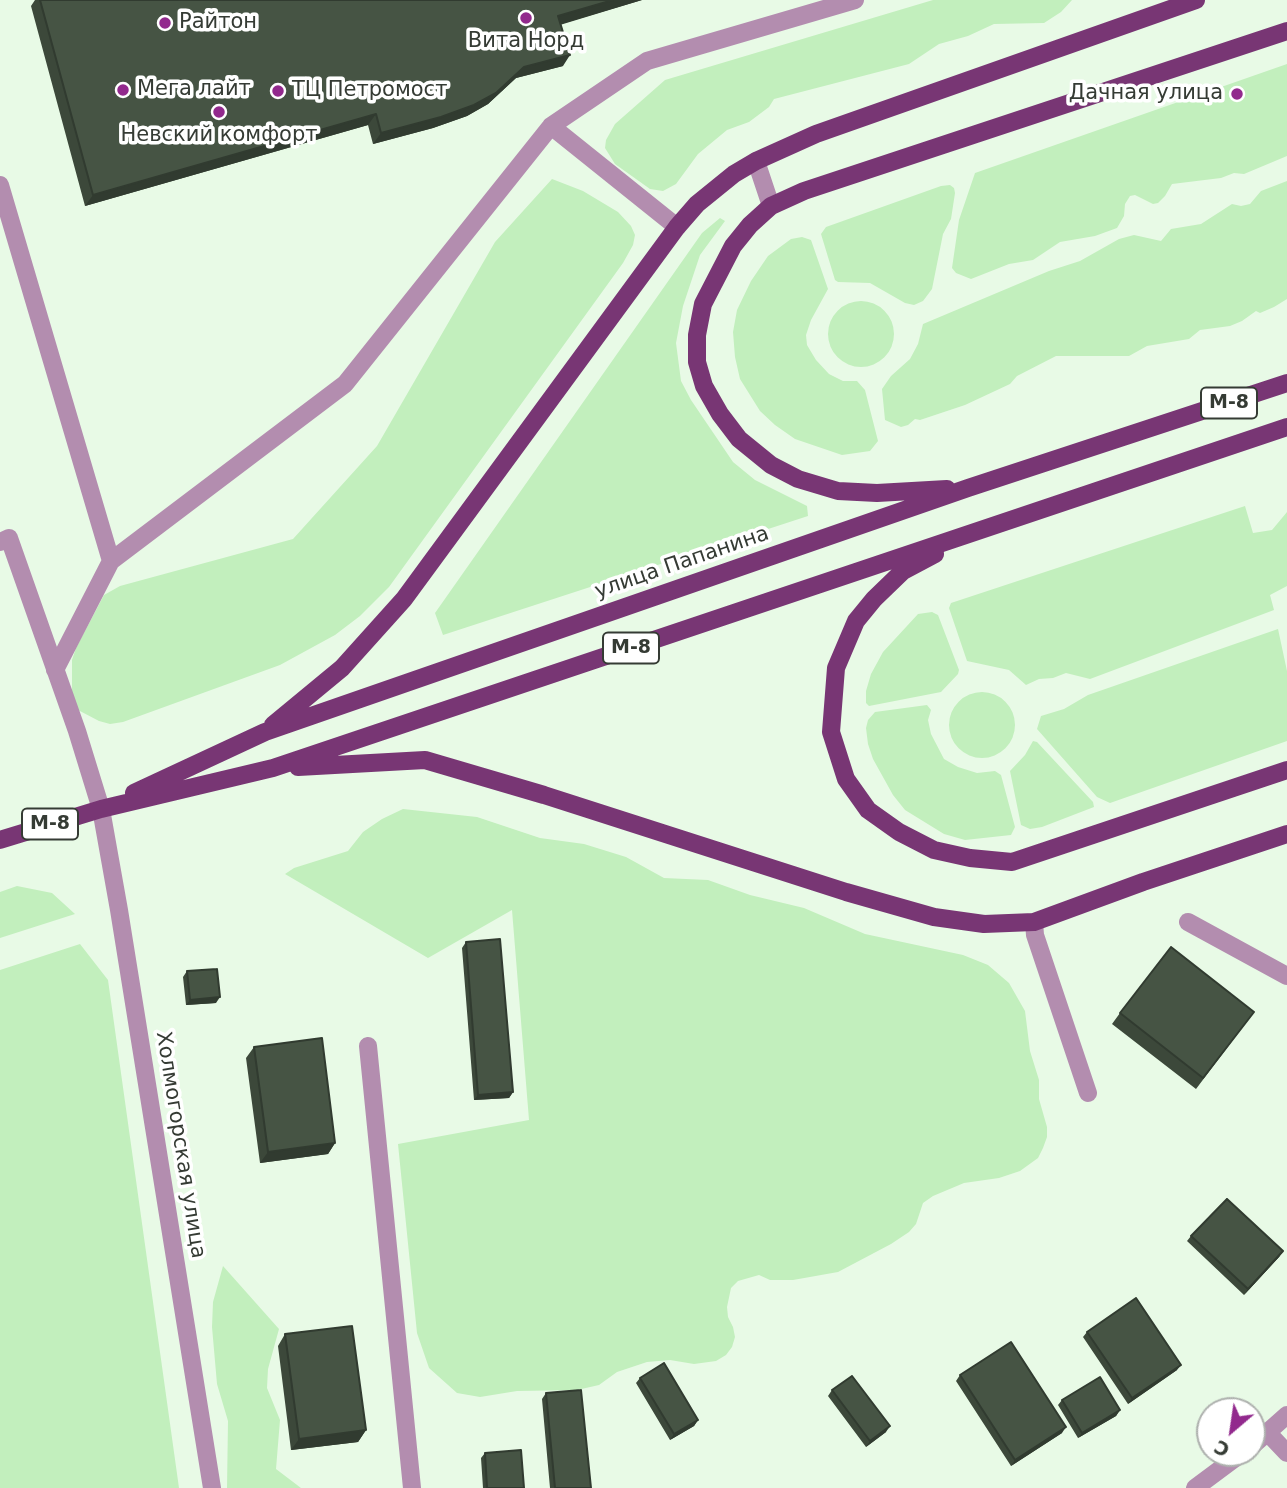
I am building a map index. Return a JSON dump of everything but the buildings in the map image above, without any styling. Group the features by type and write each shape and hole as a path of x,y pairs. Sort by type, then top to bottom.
{"main road":[{"path":"265,732 342,668 404,599 677,227 697,204 725,181 756,161 816,134 1196,0"},
{"path":"968,488 877,493 838,491 798,479 771,465 739,439 720,414 705,386 697,362 697,335 703,304 733,246 750,225 771,206 804,191 1287,31"},
{"name":"улица Папанина","path":"101,809 265,732 968,488 1287,383"},
{"name":"улица Папанина","path":"0,839 101,809 273,768 1287,427"},
{"path":"988,527 903,571 856,621 836,668 831,732 846,779 868,810 899,832 934,850 970,858 1012,862 1287,770"},
{"path":"273,768 425,760 544,795 846,892 934,917 984,924 1034,922 1287,834"}],"street":[{"path":"55,670 111,561 345,384 551,126 646,61 855,0"},
{"path":"551,126 677,227"},
{"path":"756,161 771,206"},
{"path":"0,185 111,561"},
{"name":"Холмогорская улица","path":"0,542 9,538 101,809 122,923 212,1488"},
{"path":"1034,922 1035,935 1088,1093"},
{"path":"1188,922 1287,976"},
{"path":"368,1046 412,1488"},
{"path":"1287,1415 1268,1433 1287,1453"},
{"path":"1195,1488 1223,1467"}],"green space":[{"path":"933,0 1072,0 1061,12 1044,23 994,24 968,36 939,44 909,64 774,99 769,107 749,122 727,130 698,154 676,184 663,191 650,189 615,164 605,148 606,140 615,124 665,80"},
{"path":"1287,64 1287,156 1244,174 1234,173 1221,178 1172,184 1158,203 1153,204 1135,195 1130,196 1117,228 1095,236 1060,242 1033,260 1009,264 971,279 956,273 952,268 959,220 975,173"},
{"path":"552,179 583,191 618,212 631,226 635,235 633,245 623,263 389,587 360,616 335,635 280,665 123,722 110,724 78,710 72,698 72,660 104,595 120,586 293,539 377,446 495,242"},
{"path":"1287,181 1287,299 1274,307 1260,313 1256,311 1230,326 1200,330 1189,339 1147,346 1129,356 1056,356 1017,376 1010,384 965,405 920,420 915,419 901,427 885,420 882,389 891,376 910,359 918,344 923,324 1049,271 1080,261 1119,239 1134,235 1161,241 1171,229 1201,224 1232,204 1250,204 1261,191"},
{"path":"950,185 955,193 951,219 943,234 932,289 923,301 914,305 905,303 870,283 835,280 821,234 826,227"},
{"path":"720,218 725,221 700,255 683,306 676,343 681,381 733,462 755,480 807,506 808,516 443,635 435,613 702,233"},
{"path":"802,237 811,240 828,289 811,320 806,335 807,345 829,374 843,381 857,381 865,390 878,441 870,451 842,455 795,439 760,411 740,379 733,332 737,310 751,281 768,256 791,239"},
{"path":"854,301 868,301 880,306 889,315 894,334 892,347 885,358 868,367 854,367 842,362 833,353 828,341 828,327 833,315 842,306"},
{"path":"1245,506 1253,533 1272,530 1287,512 1287,586 1270,595 1274,610 1090,679 1066,673 1026,685 1009,670 967,661 949,608 951,603"},
{"path":"932,612 938,615 959,670 958,674 941,692 869,706 866,703 866,691 871,674 883,652 918,614"},
{"path":"1278,629 1287,671 1287,741 1110,803 1097,797 1037,729 1041,716 1064,709 1088,695"},
{"path":"975,692 989,692 1001,697 1010,706 1015,725 1013,738 1006,749 989,758 975,758 963,753 954,744 949,732 949,718 954,706 963,697"},
{"path":"927,705 931,710 928,720 931,734 944,759 977,773 995,771 1001,775 1015,827 1011,835 965,840 944,834 905,810 893,795 873,759 868,744 868,720 875,712"},
{"path":"1033,741 1037,742 1093,802 1094,807 1042,827 1030,829 1021,825 1010,771 1025,755"},
{"path":"403,809 477,817 540,838 584,844 626,857 664,878 708,880 750,895 804,908 865,934 963,955 988,965 1009,983 1025,1011 1030,1051 1039,1080 1039,1099 1047,1127 1047,1137 1038,1158 1020,1171 999,1178 964,1183 933,1196 923,1203 916,1224 909,1232 838,1272 793,1280 770,1280 759,1275 738,1281 731,1288 727,1307 735,1337 726,1355 716,1361 694,1364 670,1360 647,1362 617,1372 599,1385 577,1390 517,1391 480,1397 457,1393 429,1368 417,1333 398,1144 529,1120 512,910 428,958 285,874 294,868 348,851 363,832"},
{"path":"17,886 52,893 75,914 0,938 0,892"},
{"path":"80,944 108,980 179,1488 0,1488 0,970"},
{"path":"223,1266 279,1329 268,1369 267,1388 280,1420 276,1469 301,1488 227,1488 228,1421 217,1384 212,1327 213,1302"}],"place":[{"name":"Вита Норд","path":"526,18"},
{"name":"Райтон","path":"165,23"},
{"name":"Мега лайт","path":"123,90"},
{"name":"ТЦ Петромост","path":"278,91"},
{"name":"Дачная улица","path":"1237,94"},
{"name":"Невский комфорт","path":"219,112"}]}
